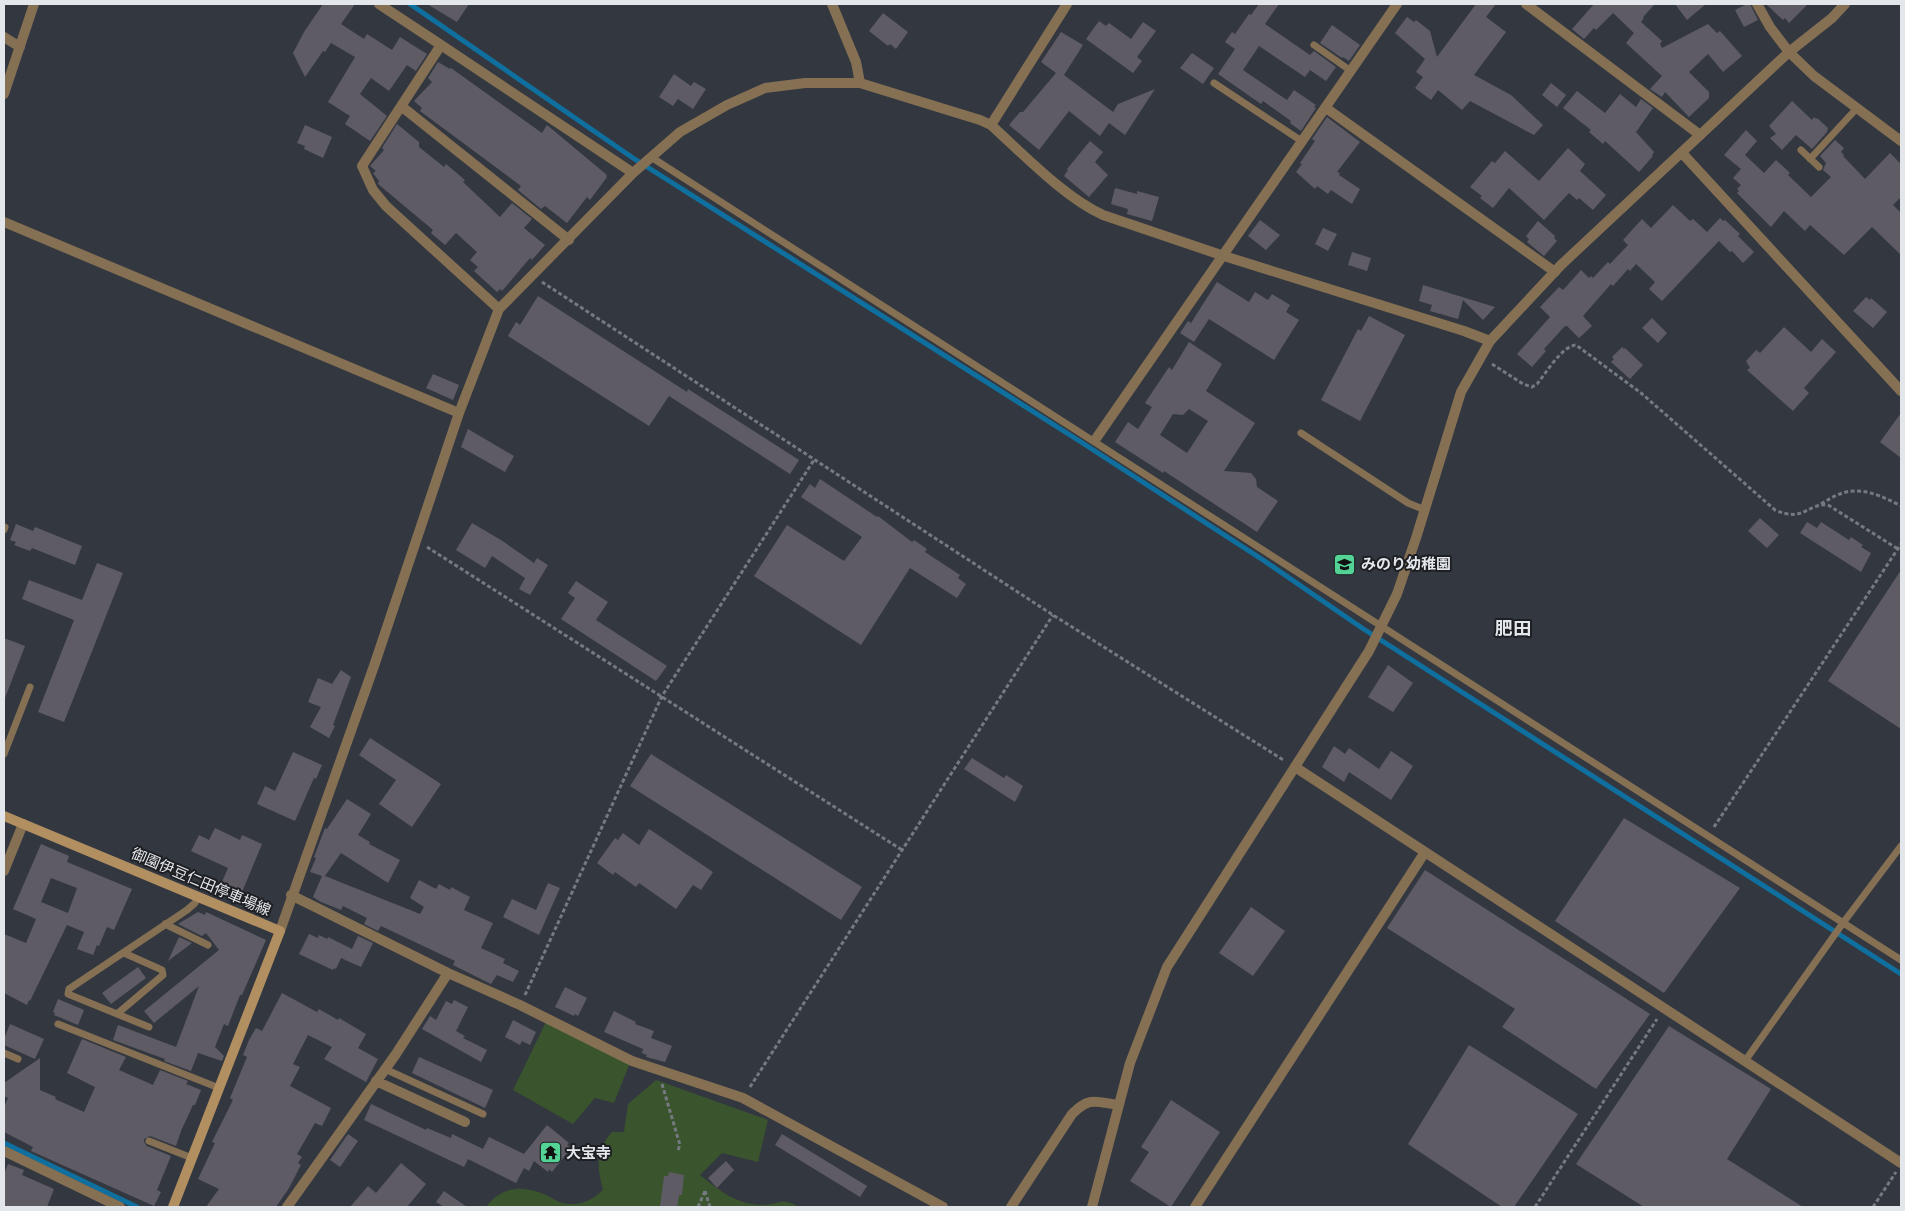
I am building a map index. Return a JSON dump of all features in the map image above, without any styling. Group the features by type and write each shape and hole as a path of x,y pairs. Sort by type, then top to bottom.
{"main road":[{"name":"御園伊豆仁田停車場線","path":"4,816 280,931 173,1207"}],"street":[{"path":"4,94 34,4"},
{"path":"379,4 633,173"},
{"path":"832,4 856,62 860,83"},
{"path":"991,125 1067,4"},
{"path":"1095,440 1398,4"},
{"path":"1526,4 1700,135"},
{"path":"1756,4 1789,52 1814,76 1901,141"},
{"path":"1092,1207 1130,1063 1167,968 1372,646 1396,594 1425,510 1460,392 1490,341 1554,272 1789,52 1832,18 1845,4"},
{"path":"4,37 20,47"},
{"path":"440,45 362,166 373,190 386,206 499,309"},
{"path":"280,931 291,895 374,666 459,413 499,309 633,173 680,132 727,105 765,88 805,83 860,83 991,125 1069,194 1089,209 1103,215 1224,256 1464,331 1490,341"},
{"path":"401,106 569,240"},
{"path":"1326,108 1554,272"},
{"path":"1682,153 1901,391"},
{"path":"4,222 459,413"},
{"path":"1295,767 1664,1008 1899,1167"},
{"path":"4,871 23,824"},
{"path":"1195,1207 1425,852"},
{"path":"291,895 632,1061 743,1098 943,1207"},
{"path":"287,1207 385,1069 448,973"},
{"path":"376,1081 465,1122"},
{"path":"1011,1207 1072,1114 1083,1103 1090,1101 1118,1105"},
{"path":"4,1151 120,1207"}],"lane":[{"path":"1314,45 1351,71"},
{"path":"1214,84 1302,142"},
{"path":"1810,159 1857,108"},
{"path":"1801,150 1819,168"},
{"path":"651,157 1095,440 1380,630 1708,837 1841,925 1901,960"},
{"path":"1301,433 1408,503 1425,510"},
{"path":"4,754 30,687"},
{"path":"1744,1062 1841,925 1901,846"},
{"path":"149,1027 68,994 69,990 188,910 198,897"},
{"path":"165,924 208,945"},
{"path":"116,1014 163,974 162,970 124,953"},
{"path":"58,1024 219,1088"},
{"path":"4,1053 18,1059"},
{"path":"385,1069 484,1114"},
{"path":"148,1141 192,1158"}],"path":[{"path":"533,276 1053,615 1295,767"},
{"path":"1481,356 1523,384 1532,387 1537,384 1564,350 1576,345 1641,393 1775,510 1787,515 1797,515 1846,491 1854,490 1865,491 1901,506"},
{"path":"520,1005 662,696 814,460"},
{"path":"1821,504 1835,509 1898,549"},
{"path":"416,540 902,850"},
{"path":"1708,837 1901,544"},
{"path":"743,1098 1053,615"},
{"path":"1535,1207 1664,1008"},
{"path":"661,1071 660,1078 680,1144 678,1150"},
{"path":"1873,1207 1899,1167"},
{"path":"698,1207 705,1191 710,1207"}],"green space":[{"path":"546,1022 629,1065 614,1103 595,1098 573,1124 513,1090"},
{"path":"656,1080 768,1120 758,1162 722,1153 700,1175 729,1196 745,1202 762,1205 788,1202 799,1207 486,1207 499,1195 513,1189 537,1192 565,1204 583,1203 595,1197 603,1190 599,1174 599,1160 606,1139 612,1132 624,1132 628,1104"}],"building":[{"path":"323,4 355,4 341,24 364,39 367,34 392,50 400,37 427,54 416,71 407,65 389,91 371,78 360,94 387,116 370,141 345,124 350,116 328,102 355,57 331,43 305,77 293,53 304,32"},
{"path":"427,4 469,4 457,22"},
{"path":"1259,4 1279,4 1265,24 1310,55 1314,51 1336,67 1326,81 1310,70 1305,77 1259,46 1243,70 1287,100 1294,90 1316,105 1301,131 1290,123 1291,121 1263,101 1261,104 1218,74 1235,49 1225,42 1232,32 1235,34 1249,14 1251,15"},
{"path":"1476,4 1496,4 1486,17 1506,32 1474,75 1511,95 1543,125 1534,135 1470,101 1462,110 1438,90 1431,100 1415,88 1423,77 1416,72 1425,59 1395,33 1407,17 1414,22 1416,20 1430,31 1437,57"},
{"path":"1594,4 1655,4 1641,22 1662,41 1660,44 1662,48 1708,24 1717,33 1720,31 1742,56 1723,72 1708,54 1689,72 1709,92 1709,98 1689,117 1665,92 1662,97 1650,89 1662,76 1626,43 1634,33 1613,13 1596,30 1594,28 1584,39 1572,29"},
{"path":"1675,4 1706,4 1687,20"},
{"path":"1750,4 1758,20 1744,27 1735,10"},
{"path":"1766,4 1808,4 1789,23 1785,18 1783,20"},
{"path":"883,13 908,32 896,49 890,44 888,46 869,31"},
{"path":"1099,21 1106,26 1109,23 1131,39 1143,22 1156,31 1137,57 1142,61 1133,73 1086,39"},
{"path":"1332,25 1360,45 1349,61 1320,43"},
{"path":"1061,32 1083,45 1064,75 1113,112 1118,104 1155,89 1125,135 1109,123 1100,136 1069,111 1039,150 1009,125 1020,112 1023,112 1056,73 1041,62"},
{"path":"1192,53 1214,68 1203,84 1180,68"},
{"path":"438,62 451,68 542,133 547,125 607,175 590,200 587,197 567,223 545,206 541,209 518,190 521,186 420,111 422,108 414,101 432,82 428,78"},
{"path":"674,74 691,86 694,82 706,89 693,109 678,99 673,106 659,97"},
{"path":"1551,83 1566,95 1557,107 1542,95"},
{"path":"1577,91 1605,113 1620,94 1636,107 1641,99 1653,108 1636,132 1654,152 1653,156 1639,172 1605,141 1603,144 1589,132 1591,130 1563,108"},
{"path":"1792,101 1812,120 1814,117 1817,118 1828,128 1827,132 1812,149 1796,135 1782,150 1770,138 1776,134 1769,126"},
{"path":"1327,117 1360,142 1337,172 1360,189 1352,204 1331,190 1328,194 1317,186 1315,189 1296,172 1315,141 1312,139"},
{"path":"397,124 419,142 419,147 444,167 446,164 465,180 463,182 500,217 512,203 532,219 524,228 545,245 532,260 530,258 502,291 500,289 497,292 474,271 478,267 470,260 477,252 456,233 445,245 431,233 433,230 378,184 379,181 373,173 376,171 370,166 384,150 382,148"},
{"path":"305,125 332,137 323,158 304,149 305,146 297,143"},
{"path":"1746,130 1757,141 1745,155 1764,173 1776,160 1790,173 1788,175 1811,197 1831,177 1823,170 1826,163 1820,156 1835,140 1844,148 1841,152 1843,156 1865,179 1890,153 1901,164 1901,197 1893,205 1901,213 1901,255 1872,227 1844,255 1810,225 1805,231 1784,211 1771,227 1737,193 1739,191 1737,189 1741,185 1733,178 1741,169 1724,155"},
{"path":"1090,141 1103,152 1095,162 1108,175 1089,197 1064,176 1067,169"},
{"path":"1568,148 1585,164 1580,171 1606,195 1593,210 1579,198 1577,200 1569,193 1544,220 1509,188 1493,208 1470,187 1492,161 1495,163 1505,151 1539,181"},
{"path":"1115,188 1159,197 1152,221 1127,214 1128,209 1111,204"},
{"path":"1673,205 1690,221 1693,219 1707,232 1720,218 1723,221 1725,220 1740,234 1738,236 1754,252 1743,263 1719,241 1662,301 1649,289 1655,282 1636,264 1630,271 1628,269 1613,286 1611,284 1583,316 1592,326 1579,338 1565,326 1544,349 1546,351 1532,367 1517,354 1550,317 1540,307 1559,287 1563,290 1581,270 1589,278 1591,276 1593,278 1628,245 1623,240 1642,219 1651,228"},
{"path":"1260,220 1280,235 1266,250 1248,236"},
{"path":"1538,221 1555,236 1554,238 1557,241 1544,256 1527,242 1529,239 1526,236"},
{"path":"1323,228 1337,234 1328,251 1315,244"},
{"path":"1352,252 1371,258 1367,271 1348,265"},
{"path":"1217,282 1249,302 1255,292 1268,300 1272,294 1290,305 1286,312 1299,320 1274,360 1209,319 1194,342 1180,333 1188,321 1191,323"},
{"path":"1423,285 1495,307 1483,320 1463,300 1458,319 1430,311 1432,305 1419,301"},
{"path":"538,296 687,392 688,389 799,460 790,474 669,396 649,426 508,336 516,322 520,325"},
{"path":"1866,297 1870,300 1871,298 1887,312 1873,328 1853,311"},
{"path":"1369,316 1405,335 1360,421 1321,400 1358,329 1361,331"},
{"path":"1652,318 1667,333 1658,343 1642,328"},
{"path":"1784,327 1811,352 1822,339 1836,352 1804,388 1809,393 1793,411 1747,370 1750,368 1746,361 1756,350 1760,353"},
{"path":"1189,342 1222,364 1206,391 1255,423 1224,471 1251,473 1256,479 1257,487 1278,501 1257,532 1164,471 1163,473 1115,442 1128,422 1138,429 1152,407 1145,403 1169,367 1172,370","holes":["1189,409 1208,421 1187,453 1160,435 1173,414 1183,415"]},
{"path":"1622,347 1643,365 1630,379 1611,362 1614,359 1612,357"},
{"path":"433,374 459,385 453,400 426,388"},
{"path":"1901,413 1901,458 1880,442"},
{"path":"468,429 514,456 505,472 461,447"},
{"path":"820,479 878,516 912,542 914,540 927,549 925,552 960,575 958,578 966,584 957,598 910,568 861,645 754,576 787,525 844,561 862,537 801,497 810,484 815,488"},
{"path":"1760,518 1779,535 1767,548 1748,531"},
{"path":"1807,522 1817,528 1821,522 1849,540 1851,537 1863,545 1861,547 1871,553 1861,572 1800,533"},
{"path":"472,523 534,563 537,558 548,565 530,595 519,589 525,578 492,556 485,568 456,550"},
{"path":"16,524 33,531 35,527 82,546 75,565 32,548 30,551 14,545 16,542 10,540"},
{"path":"97,563 123,573 64,722 38,712 74,620 22,599 29,580 82,600"},
{"path":"1901,570 1901,729 1828,681"},
{"path":"576,581 608,602 596,620 667,666 656,681 561,619 575,598 568,593"},
{"path":"4,638 25,646 5,698 4,697"},
{"path":"1388,665 1413,683 1393,712 1368,697"},
{"path":"341,670 351,677 333,725 335,726 329,738 310,727 321,707 308,702 318,678 332,684"},
{"path":"370,738 441,784 412,827 379,804 396,780 359,755"},
{"path":"1334,746 1345,754 1349,748 1379,769 1391,751 1413,766 1391,800 1349,772 1344,782 1322,767"},
{"path":"293,752 322,765 316,779 314,778 295,821 257,804 265,786 275,791"},
{"path":"651,754 862,887 841,920 630,786"},
{"path":"972,758 1004,778 1006,775 1023,786 1015,802 964,769"},
{"path":"347,799 371,814 358,835 370,842 369,844 400,860 388,883 341,853 325,876 420,914 424,907 410,898 419,880 436,889 439,884 450,890 451,887 470,897 464,910 493,923 481,948 505,959 503,963 519,971 513,982 497,975 491,984 453,965 455,961 381,926 378,931 364,924 367,918 343,906 341,910 313,897 322,876 310,872 316,858 314,857 325,828 327,829"},
{"path":"1624,818 1740,888 1664,993 1555,921"},
{"path":"215,828 240,840 242,835 262,844 242,892 221,884 228,868 191,851 199,835 209,840"},
{"path":"649,829 713,872 701,890 693,885 676,909 639,883 636,887 615,872 613,875 597,863 615,838 618,840 623,833 639,845"},
{"path":"41,844 69,856 67,862 132,889 114,930 107,927 93,955 77,949 84,932 67,925 27,1005 4,993 4,934 26,943 36,919 13,909","holes":["51,878 77,888 68,913 41,902"]},
{"path":"1425,870 1650,1014 1596,1089 1502,1027 1515,1009 1387,928"},
{"path":"548,883 560,888 539,935 503,917 512,899 536,910"},
{"path":"1251,907 1285,931 1253,976 1219,953"},
{"path":"198,912 205,915 206,912 266,940 242,995 240,995 228,1026 224,1024 215,1047 224,1056 222,1061 198,1053 191,1071 164,1061 165,1059 113,1040 118,1025 176,1047 199,986 154,1023 144,1011 219,950 206,933 202,936 178,924"},
{"path":"309,934 318,938 319,935 327,939 328,937 352,949 358,936 373,943 361,967 341,958 336,969 334,968 333,970 299,954"},
{"path":"179,937 192,943 168,961"},
{"path":"138,967 146,978 111,1004 102,993"},
{"path":"565,987 587,998 578,1016 555,1007"},
{"path":"282,993 317,1012 319,1009 338,1020 339,1018 366,1034 358,1048 378,1059 366,1082 324,1059 332,1047 308,1035 293,1064 300,1067 290,1086 331,1108 322,1126 315,1123 297,1154 302,1157 298,1163 301,1165 289,1188 276,1207 206,1207 219,1189 198,1179 215,1143 212,1142 233,1100 230,1098 247,1057 243,1055 249,1040 256,1028 262,1031"},
{"path":"58,999 84,1010 78,1025 54,1015 55,1013 53,1012"},
{"path":"454,1000 468,1007 456,1031 465,1036 463,1038 487,1050 481,1062 422,1029 430,1016 436,1020 446,1001 452,1004"},
{"path":"614,1011 636,1022 635,1024 654,1031 651,1038 672,1046 665,1062 646,1057 647,1055 642,1053 643,1049 604,1032"},
{"path":"513,1020 536,1032 530,1045 522,1041 520,1045 505,1037"},
{"path":"10,1024 44,1039 35,1059 4,1045 4,1039"},
{"path":"1669,1026 1771,1089 1727,1159 1803,1207 1644,1207 1576,1164"},
{"path":"82,1039 126,1057 119,1070 153,1085 160,1070 188,1081 186,1084 201,1090 181,1131 176,1146 150,1136 144,1139 147,1146 171,1156 157,1190 161,1192 154,1206 31,1151 33,1147 4,1132 4,1107 8,1098 4,1096 4,1083 40,1058 40,1090 84,1112 95,1087 67,1073"},
{"path":"1469,1045 1578,1114 1514,1207 1502,1207 1408,1144"},
{"path":"419,1057 493,1090 485,1108 412,1073"},
{"path":"1171,1100 1220,1132 1171,1207 1130,1181 1149,1152 1141,1147"},
{"path":"371,1104 426,1130 427,1128 451,1138 452,1134 483,1149 489,1137 524,1154 547,1125 569,1143 567,1145 571,1148 552,1172 549,1169 548,1172 534,1161 529,1171 524,1168 516,1183 468,1159 464,1167 364,1120"},
{"path":"348,1134 358,1141 340,1167 330,1160"},
{"path":"782,1134 867,1186 860,1197 775,1145"},
{"path":"726,1161 734,1170 717,1188 708,1178"},
{"path":"401,1163 426,1184 407,1207 350,1207 368,1186 376,1193"},
{"path":"8,1164 24,1170 22,1175 54,1189 47,1207 4,1207 4,1174"},
{"path":"669,1172 684,1175 682,1195 679,1195 677,1207 660,1207 664,1176 668,1176"},
{"path":"444,1191 467,1207 444,1207 436,1202"}],"waterway":[{"path":"410,4 633,158 1081,442 1263,560 1362,628 1901,974"},
{"path":"4,1143 137,1207"}],"place":[{"name":"みのり幼稚園","path":"1345,564"},
{"name":"大宝寺","path":"550,1153"}],"district":[{"name":"肥田","path":"1513,629"}]}
